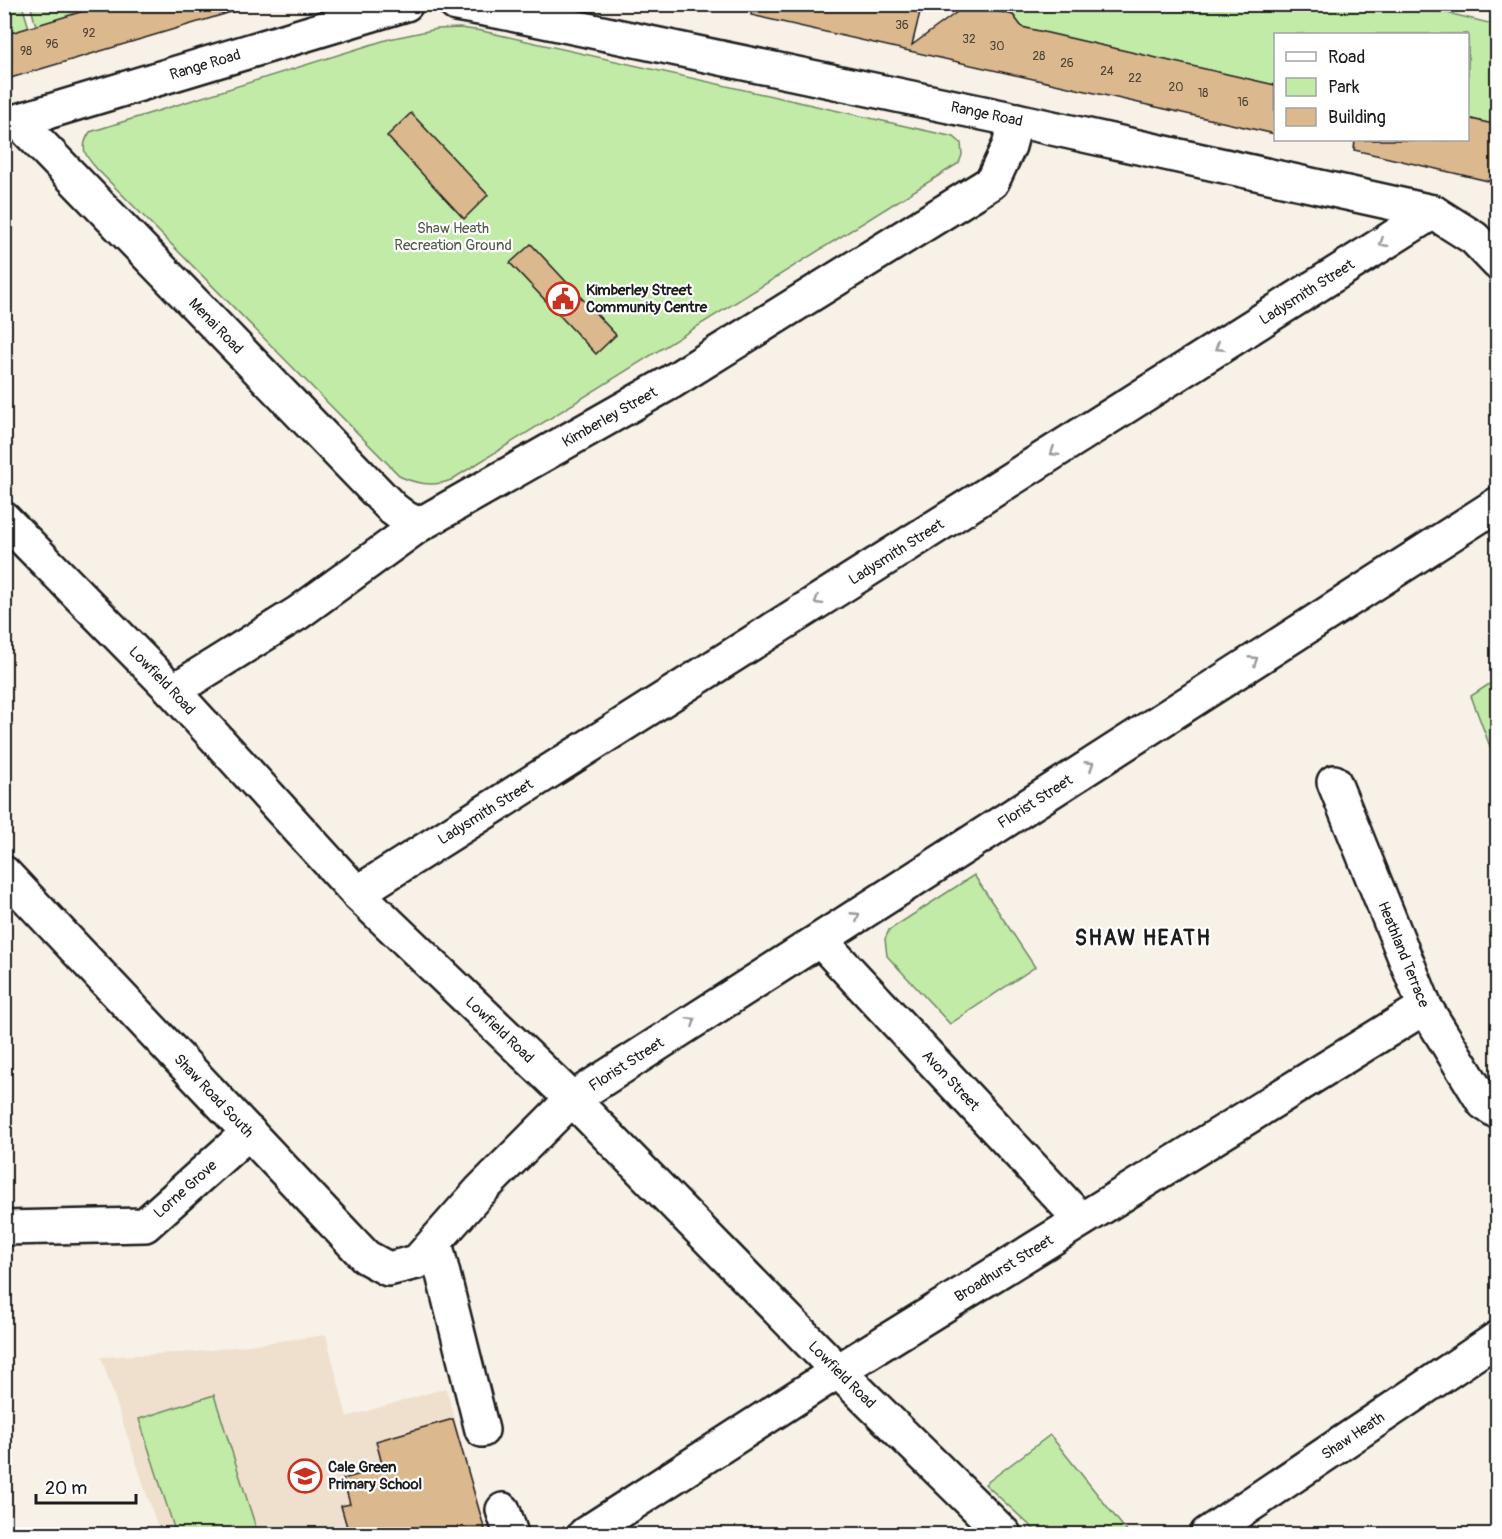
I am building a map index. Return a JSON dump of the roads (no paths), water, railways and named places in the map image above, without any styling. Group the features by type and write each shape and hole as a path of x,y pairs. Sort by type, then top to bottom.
{"street":[{"name":"Range Road","path":"11,123 406,4"},
{"name":"Range Road","path":"456,4 1016,120 1433,212 1474,238 1497,263"},
{"name":"Kimberley Street","path":"173,692 298,613 419,525 671,382 992,182 1009,146 1016,120"},
{"name":"Menai Road","path":"11,123 393,509 419,525"},
{"name":"Ladysmith Street","path":"357,893 1433,212"},
{"name":"Florist Street","path":"572,1099 1497,504"},
{"name":"Lowfield Road","path":"4,519 173,692 357,893 572,1099 838,1371 1004,1534"},
{"name":"Heathland Terrace","path":"1334,782 1425,1007 1484,1103 1497,1112"},
{"name":"Shaw Road South","path":"4,873 366,1257 388,1269 417,1262 480,1191 572,1099"},
{"name":"Avon Street","path":"820,940 1081,1220"},
{"name":"Broadhurst Street","path":"585,1534 838,1371 1425,1007"},
{"name":"Lorne Grove","path":"4,1227 145,1225 249,1132"},
{"path":"435,1242 482,1430"},
{"name":"Shaw Heath","path":"1207,1534 1497,1338"}],"place":[{"name":"Kimberley Street Community Centre","path":"563,299"},
{"name":"Cale Green Primary School","path":"305,1476"}],"district":[{"name":"SHAW HEATH","path":"1143,938"}],"park label":[{"name":"Shaw Heath Recreation Ground","path":"453,236"}]}
